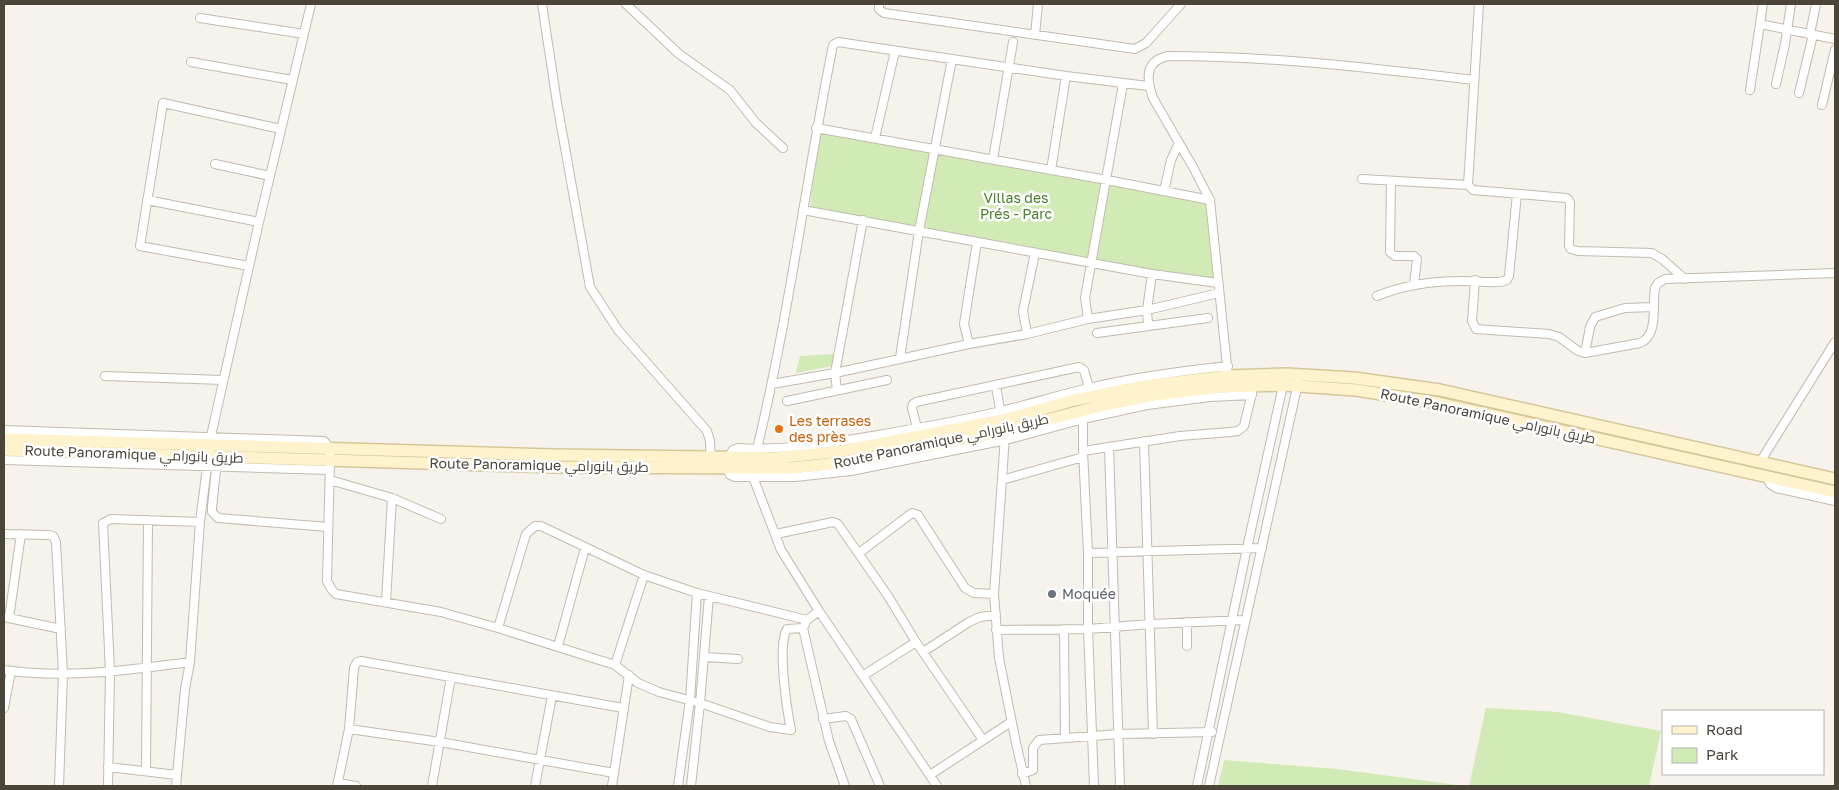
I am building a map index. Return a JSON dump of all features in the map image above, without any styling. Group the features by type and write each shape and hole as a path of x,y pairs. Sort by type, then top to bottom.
{"street":[{"path":"176,786 185,689 190,662 200,522 223,380 292,80 312,4"},
{"path":"542,4 557,103 590,287 618,330 706,431 710,441 710,462"},
{"path":"626,4 679,54 730,90 756,123 783,148"},
{"path":"879,4 879,8 884,13 1138,49 1146,44 1181,4"},
{"path":"1035,35 1038,4"},
{"path":"1468,185 1479,4"},
{"path":"1750,90 1763,4"},
{"path":"1776,84 1791,4"},
{"path":"1800,93 1816,4"},
{"path":"200,18 304,34"},
{"path":"1760,24 1835,39"},
{"path":"757,449 772,384 816,128 833,45 838,42 1066,76 1148,86"},
{"path":"994,159 1013,42"},
{"path":"1822,105 1835,50"},
{"path":"875,138 895,51"},
{"path":"1002,480 1109,447 1144,441 1238,431 1246,421 1253,390 1168,402 1083,419 1003,426 916,428 789,449 736,448 728,462 733,477 795,477 832,474 1003,426 1089,388 1175,372 1228,371 1210,200 1148,86 1152,65 1156,60 1168,56 1262,58 1474,80"},
{"path":"900,358 919,231 952,59"},
{"path":"192,62 292,80"},
{"path":"1051,170 1066,76"},
{"path":"1088,319 1085,298 1123,84"},
{"path":"249,266 140,246 163,103 281,129"},
{"path":"816,128 994,159 1210,200"},
{"path":"1164,191 1171,160 1179,143"},
{"path":"215,164 270,176"},
{"path":"1362,180 1468,185 1473,190 1568,199 1570,204 1569,246 1574,251 1652,253 1685,279"},
{"path":"1391,181 1390,252 1395,256 1416,258 1414,284"},
{"path":"1377,296 1414,284 1436,281 1475,280 1504,282 1508,278 1517,194"},
{"path":"147,200 259,222"},
{"path":"803,210 1152,274 1218,283"},
{"path":"837,390 836,373 863,220"},
{"path":"969,344 964,324 977,242"},
{"path":"1026,334 1023,311 1035,252"},
{"path":"1475,280 1472,321 1476,329 1549,334 1559,337 1578,351 1585,353 1643,342 1649,337 1652,331 1655,288 1660,281 1665,279 1835,273"},
{"path":"1148,325 1146,310 1152,274"},
{"path":"1207,282 1208,295"},
{"path":"772,384 836,373 900,358 1026,334 1088,319 1146,310 1219,293"},
{"path":"1585,353 1590,327 1595,317 1625,308 1654,307"},
{"path":"1097,333 1208,318"},
{"path":"1760,462 1835,342"},
{"path":"916,428 912,408 914,403 1079,368 1084,370 1089,388"},
{"name":"Route Panoramique طريق بانورامي","path":"1003,426 1075,400 1130,388 1228,371 1284,380 1382,381 1440,390 1835,479"},
{"path":"105,376 223,380"},
{"path":"787,401 887,380"},
{"path":"1197,786 1284,380"},
{"name":"Route Panoramique طريق بانورامي","path":"4,439 330,460 553,455 728,462 820,454 1003,426 1129,400 1201,389 1253,390 1284,380"},
{"path":"1209,786 1281,454 1299,380"},
{"name":"Route Panoramique طريق بانورامي","path":"1299,380 1438,403 1835,492"},
{"path":"996,386 1003,426 1002,480 994,594 996,630 999,658 1011,722 1026,786"},
{"path":"1083,419 1094,786"},
{"path":"4,430 213,451 330,460 327,581 332,590 341,596 442,612 558,646 615,665 646,688 700,703 770,727 791,730 786,707 784,681 784,634 788,629 805,624 819,611"},
{"path":"1144,441 1153,734"},
{"path":"1109,447 1120,786"},
{"name":"Route Panoramique طريق بانورامي","path":"4,450 213,451"},
{"path":"4,460 213,451"},
{"path":"213,451 212,512 218,518 328,527"},
{"path":"753,477 781,550 819,611 864,675 937,786"},
{"path":"1767,477 1770,484 1776,488 1835,501"},
{"path":"330,480 392,498 441,519"},
{"path":"386,602 392,498"},
{"path":"859,553 912,513 915,513 918,514 965,588 974,594 994,594"},
{"path":"108,786 110,671 102,526 104,521 111,519 200,522"},
{"path":"146,771 148,520"},
{"path":"776,534 836,523 859,553 916,642 983,740"},
{"path":"498,628 524,538 530,529 541,526 644,575 697,593 805,624"},
{"path":"4,534 49,535 54,538 63,674 59,786"},
{"path":"21,534 7,617 61,628"},
{"path":"558,646 585,548"},
{"path":"1088,553 1262,548"},
{"path":"615,665 644,575"},
{"path":"678,786 690,700 697,593"},
{"path":"691,786 709,596"},
{"path":"923,652 969,622 980,617 996,615"},
{"path":"996,630 1088,629 1245,620"},
{"path":"1187,622 1187,646"},
{"path":"805,624 823,719 845,786"},
{"path":"1064,629 1066,738"},
{"path":"864,675 916,642"},
{"path":"704,657 738,659"},
{"path":"356,786 337,784 349,729 354,668 357,662 366,661 623,708"},
{"path":"4,708 7,671 63,674 147,668 190,662"},
{"path":"612,786 629,675"},
{"path":"432,786 451,678"},
{"path":"535,786 552,696"},
{"path":"823,719 846,716 851,718 880,786"},
{"path":"930,775 1011,722"},
{"path":"349,729 440,742 614,773"},
{"path":"1022,774 1032,772 1034,768 1033,748 1039,740 1119,734 1222,731"},
{"path":"108,767 177,774"}],"green space":[{"name":"Villas des Prés - Parc","path":"816,128 1210,200 1218,283 810,211"},
{"path":"834,354 832,366 796,373 800,356"},
{"path":"1486,708 1558,712 1661,731 1649,786 1469,786"},
{"path":"1224,760 1337,769 1465,786 1218,786"}],"place":[{"name":"Les terrases des près","path":"779,429"},
{"name":"Moquée","path":"1052,594"}]}
